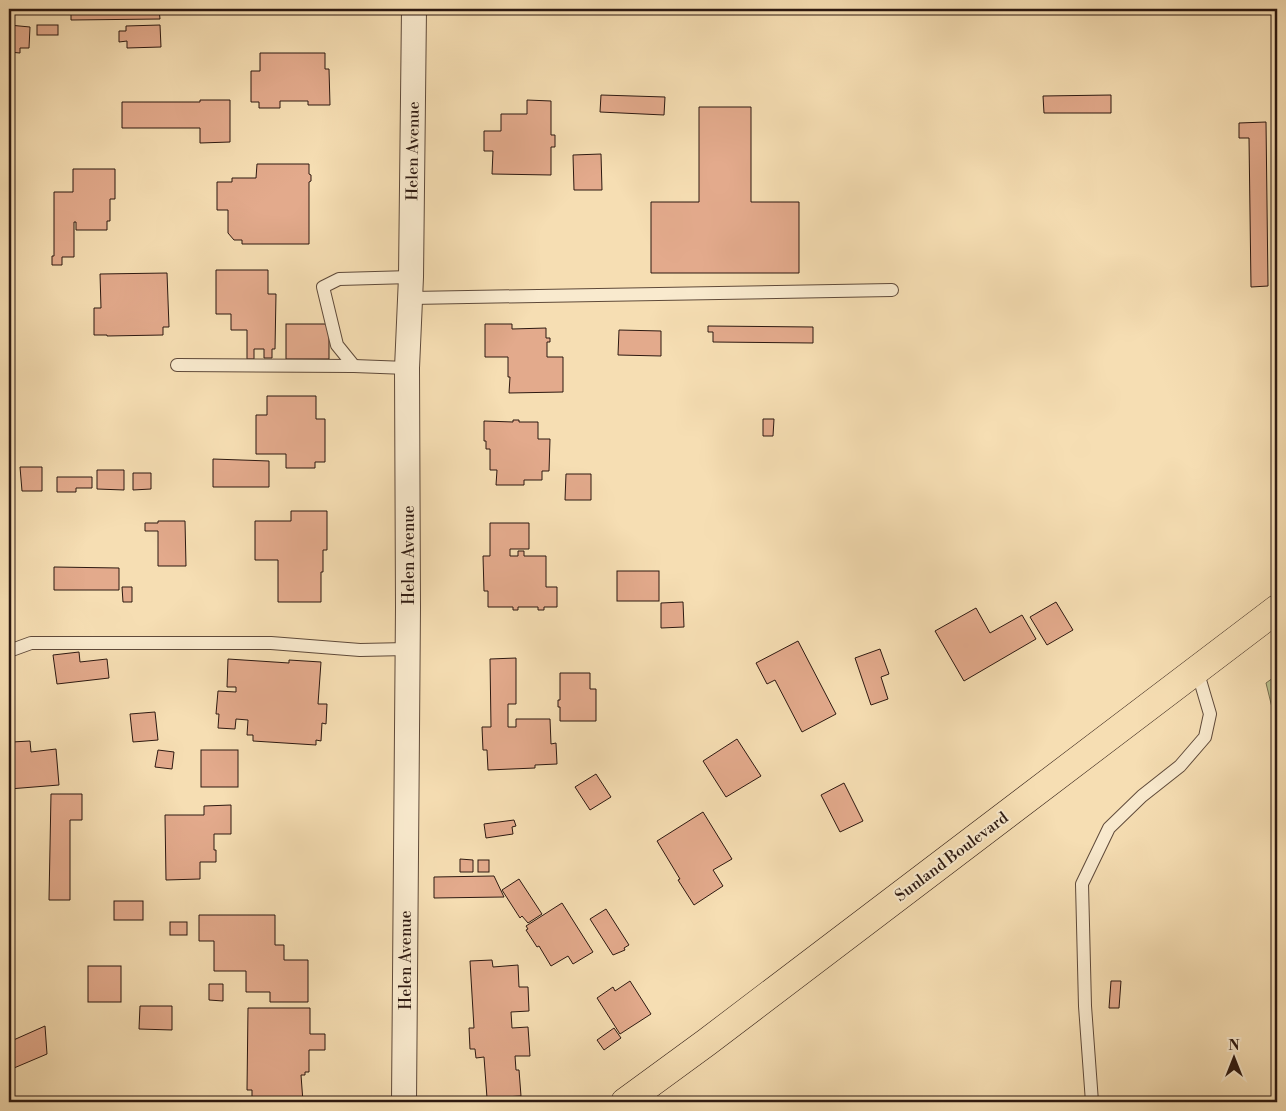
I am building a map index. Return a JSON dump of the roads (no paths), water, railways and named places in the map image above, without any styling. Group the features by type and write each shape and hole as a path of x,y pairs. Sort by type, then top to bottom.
{"main road":[{"name":"Sunland Boulevard","path":"624,1102 707,1042 1277,609"}],"street":[{"name":"Helen Avenue","path":"404,1102 408,649 407,368 411,288 414,9"}],"lane":[{"path":"354,366 337,345 323,286 339,279 411,288 892,290"},
{"path":"177,365 407,368"},
{"path":"9,650 31,643 271,643 360,650 408,649"},
{"path":"1092,1102 1084,1006 1082,884 1109,828 1142,796 1180,766 1205,737 1210,714 1198,670"}]}
